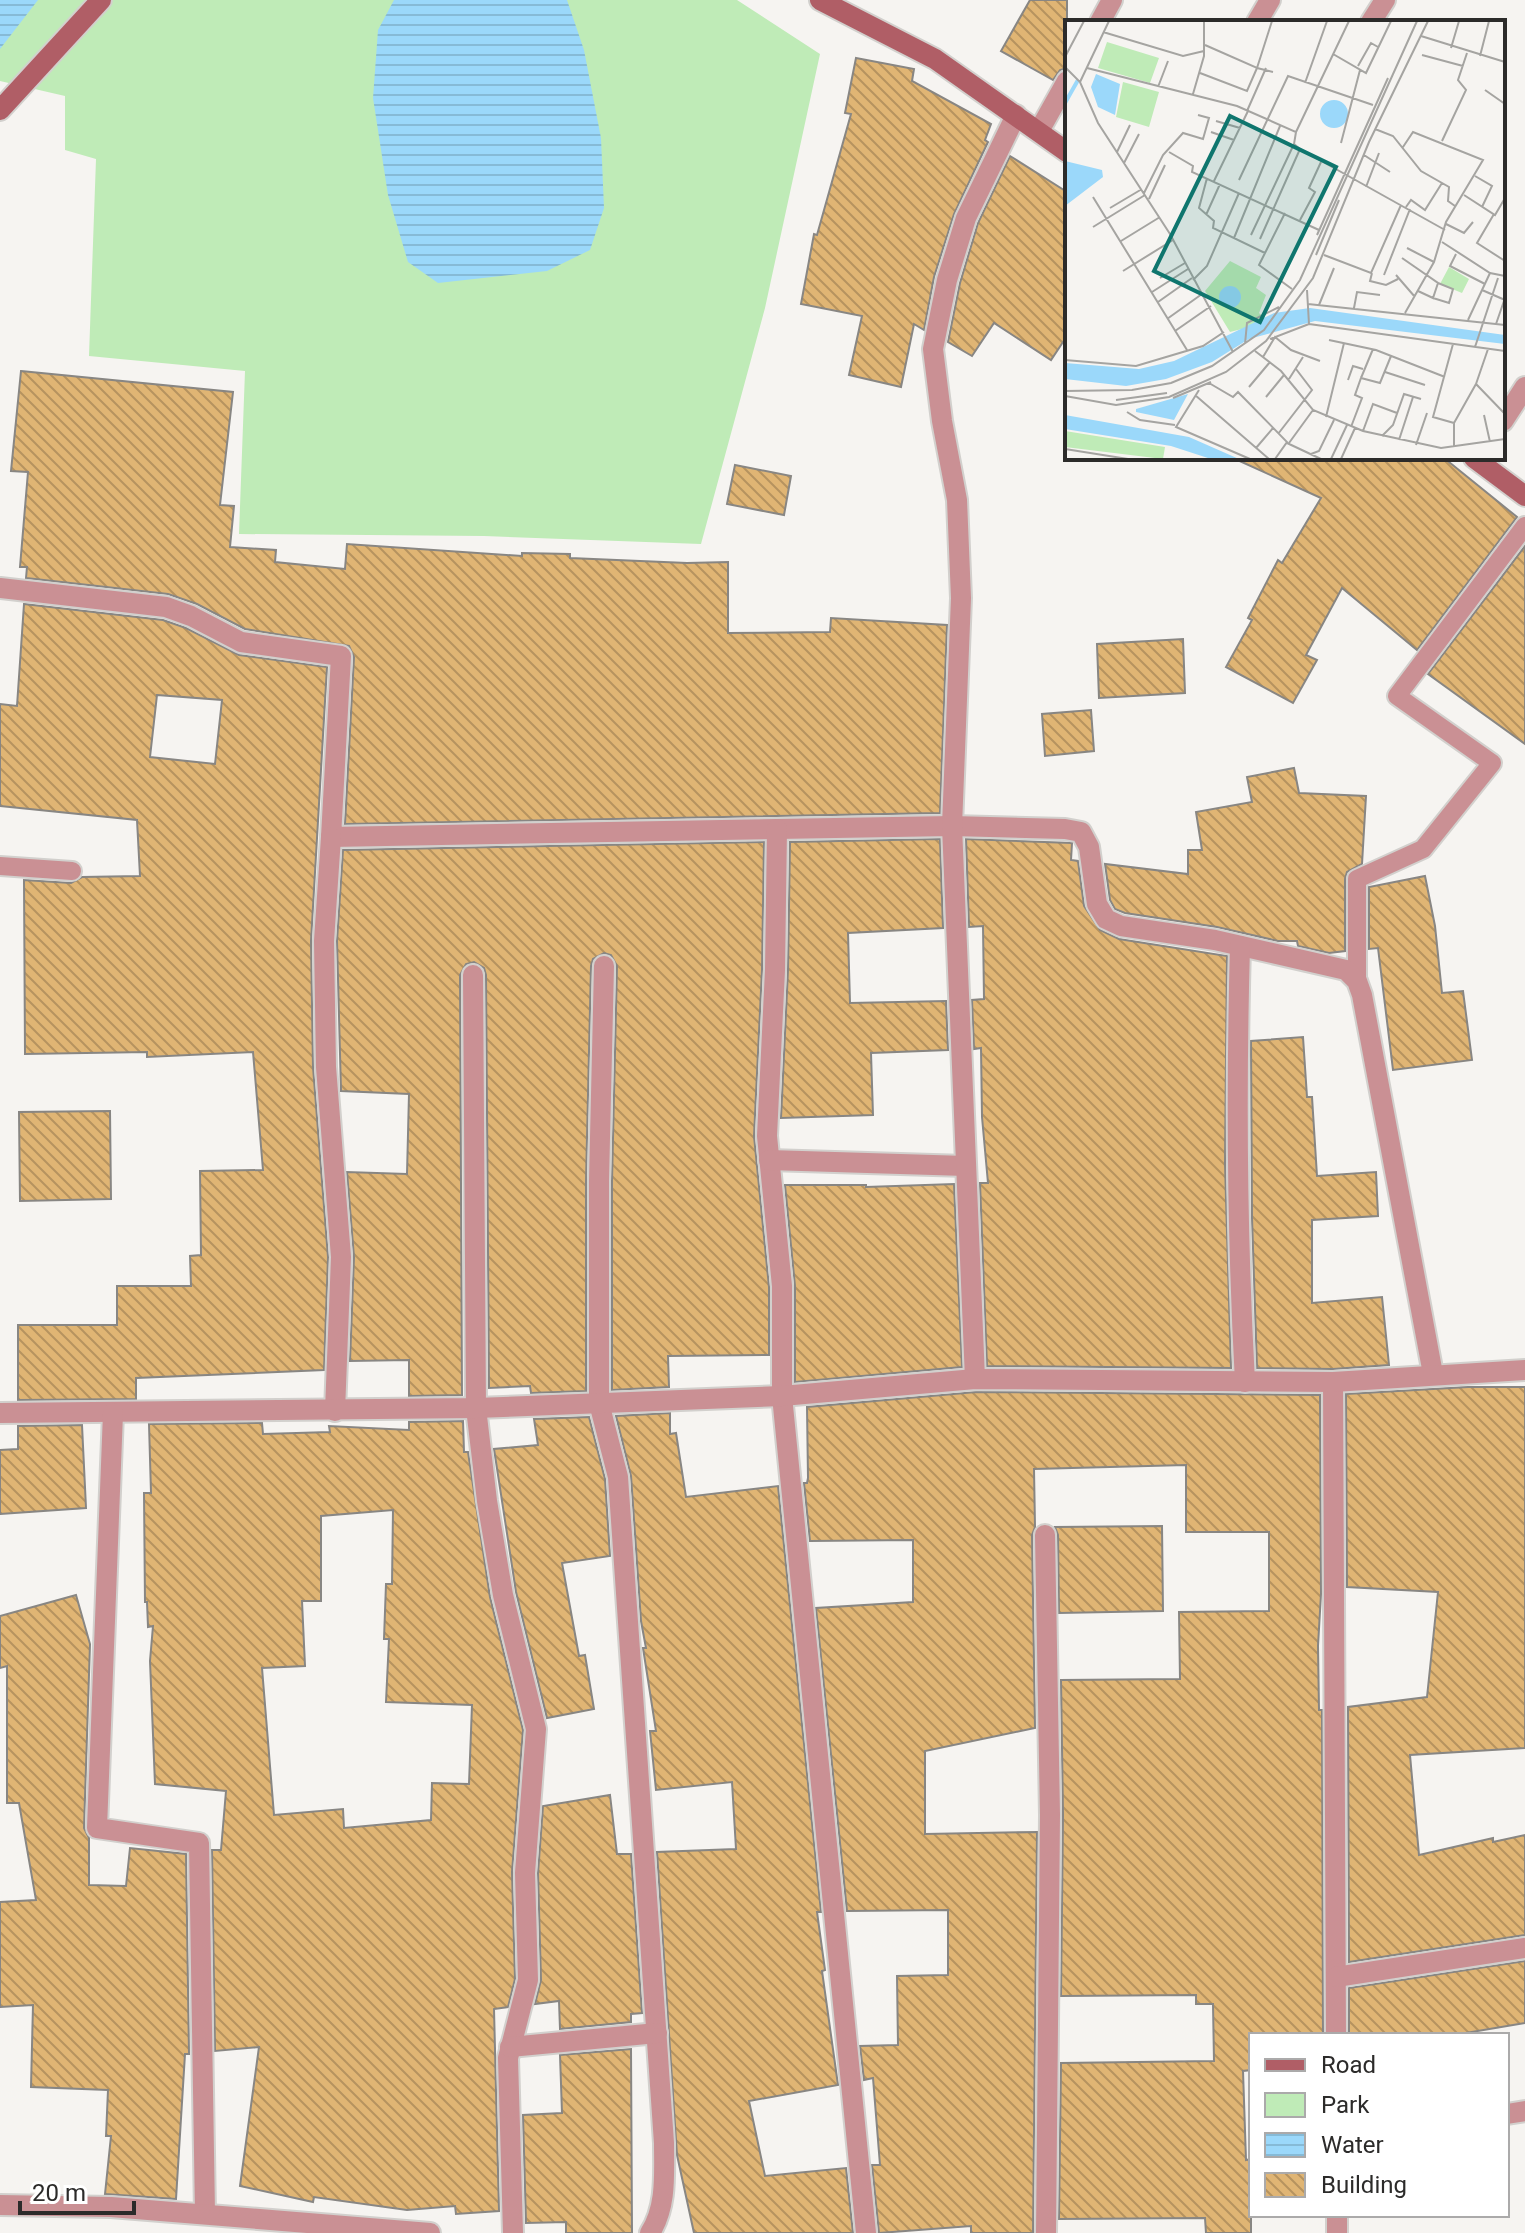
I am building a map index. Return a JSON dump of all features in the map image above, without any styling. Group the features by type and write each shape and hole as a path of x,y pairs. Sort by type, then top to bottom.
{"street":[{"path":"0,110 101,0"},
{"path":"1101,20 1112,0"},
{"path":"1258,20 1270,0"},
{"path":"1372,20 1385,0"},
{"path":"826,1 935,59 1065,150"},
{"path":"1039,131 1065,85"},
{"path":"975,1379 952,826 961,598 957,500 942,421 933,349 947,280 966,218 1016,115"},
{"path":"1505,418 1525,387"},
{"path":"1477,460 1525,496"},
{"path":"0,588 166,607 191,616 241,642 341,656 324,941 326,1067 341,1257 335,1411"},
{"path":"331,837 952,826 1081,832 1089,847 1097,904 1106,919 1121,926 1240,946 1346,970 1357,981 1433,1374"},
{"path":"777,829 769,1160 782,1286 782,1396 866,2233"},
{"path":"1240,946 1238,1163 1245,1382"},
{"path":"604,966 599,1181 599,1403 618,1477 664,2143 664,2188 657,2222 650,2233"},
{"path":"473,975 476,1408 487,1501 503,1595 536,1729 525,1873 528,1980 508,2058 513,2233"},
{"path":"769,1160 966,1166"},
{"path":"0,1413 476,1408 782,1396 975,1379 1333,1382 1525,1370"},
{"path":"1333,1382 1336,2033"},
{"path":"113,1413 97,1828 199,1843 205,2214"},
{"path":"1045,1535 1050,1815 1046,2233"},
{"path":"1336,1977 1525,1948"},
{"path":"510,2047 657,2033"},
{"path":"0,2205 111,2207 430,2233"}],"lane":[{"path":"1357,981 1357,879 1423,849 1492,763 1397,696 1525,526"},
{"path":"0,866 72,871"}],"green space":[{"path":"0,0 737,0 820,54 765,308 701,544 484,536 239,534 245,371 89,356 96,159 65,150 65,96 0,81"}],"water":[{"path":"0,0 38,0 0,49"},
{"path":"394,0 567,0 584,50 601,138 604,208 590,250 547,271 438,283 408,262 388,195 373,98 378,30"}],"building":[{"path":"1030,0 1067,0 1065,69 1060,70 1053,80 1001,51"},
{"path":"856,58 914,69 912,81 991,124 985,140 988,142 954,214 934,277 924,330 914,324 901,387 849,375 862,316 801,304 814,234 817,235 851,114 845,113"},
{"path":"1010,156 1065,191 1065,339 1051,360 994,323 972,356 948,342 960,283 978,223"},
{"path":"21,371 233,392 220,505 234,506 230,547 276,550 275,562 345,569 347,544 522,556 522,553 570,554 570,558 728,562 728,633 830,632 831,618 947,625 940,813 345,824 354,657 349,646 245,629 197,604 168,594 26,578 27,567 20,567 28,472 11,471"},
{"path":"1237,460 1446,460 1517,517 1417,650 1342,588 1306,655 1317,660 1293,703 1226,667 1252,620 1248,618 1278,560 1282,563 1321,498"},
{"path":"735,465 791,476 784,515 727,504"},
{"path":"1525,546 1525,744 1428,674"},
{"path":"24,604 163,620 239,655 327,667 311,941 313,1067 328,1257 324,1370 136,1378 136,1399 18,1400 18,1325 117,1325 117,1286 191,1286 190,1256 201,1255 200,1171 263,1170 253,1052 147,1057 147,1052 25,1054 24,880 71,883 82,877 140,876 137,820 0,806 0,704 17,706","holes":["157,695 222,700 215,764 150,757"]},
{"path":"1183,639 1185,693 1099,698 1097,644"},
{"path":"1091,710 1094,751 1045,756 1042,714"},
{"path":"1294,768 1299,793 1366,796 1362,864 1347,872 1345,879 1345,951 1329,953 1298,946 1297,941 1278,941 1115,909 1110,900 1105,864 1188,874 1188,850 1202,850 1196,812 1252,802 1247,777"},
{"path":"940,839 943,928 848,933 850,1003 946,1001 948,1050 871,1053 873,1115 781,1118 790,842"},
{"path":"966,839 1072,843 1071,860 1078,861 1084,906 1100,930 1119,939 1227,956 1225,1164 1231,1368 987,1366 980,1183 988,1183 982,1117 981,1048 974,1049 972,1000 984,999 983,926 969,927"},
{"path":"764,842 754,1136 769,1287 769,1355 668,1356 669,1387 612,1390 612,1181 617,966 611,955 604,953 593,959 591,966 586,1181 586,1391 531,1393 530,1386 489,1388 486,975 484,968 474,962 466,964 460,975 462,1395 409,1396 409,1360 350,1361 354,1257 347,1172 407,1174 409,1094 341,1091 337,941 343,850"},
{"path":"1425,876 1435,926 1442,993 1463,991 1472,1060 1393,1070 1378,948 1369,949 1369,887"},
{"path":"1303,1037 1307,1097 1312,1097 1317,1176 1376,1172 1378,1216 1312,1220 1312,1303 1382,1297 1389,1365 1333,1369 1257,1368 1251,1041"},
{"path":"110,1111 111,1199 20,1201 19,1112"},
{"path":"954,1184 962,1367 795,1382 795,1286 785,1185 866,1187"},
{"path":"1525,1387 1525,1748 1410,1755 1419,1855 1493,1838 1493,1842 1525,1835 1525,1935 1349,1962 1348,1707 1427,1697 1438,1592 1347,1587 1346,1394"},
{"path":"976,1392 1320,1395 1321,1594 1318,1646 1319,1710 1322,1710 1323,2033 1249,2033 1249,2070 1243,2071 1251,2233 1206,2233 1205,2218 1059,2219 1061,2063 1214,2061 1213,2004 1196,2004 1196,1995 1061,1996 1061,1680 1180,1679 1179,1612 1269,1611 1269,1532 1186,1532 1186,1465 1034,1469 1035,1728 925,1751 925,1834 1037,1832 1033,2233 971,2233 971,2226 879,2233 872,2165 880,2165 873,2078 864,2080 860,2046 898,2045 897,1976 948,1975 948,1910 847,1911 816,1608 913,1602 913,1540 810,1541 804,1483 808,1478 807,1407"},
{"path":"670,1413 670,1434 676,1433 686,1497 778,1486 821,1912 817,1912 825,1970 822,1971 838,2085 749,2101 765,2176 846,2168 853,2233 694,2233 677,2155 657,1852 736,1849 732,1782 656,1790 650,1731 656,1731 643,1648 646,1648 641,1621 631,1476 616,1416"},
{"path":"589,1417 605,1479 610,1556 562,1563 579,1656 585,1655 594,1709 547,1718 516,1592 494,1449 538,1445 534,1419"},
{"path":"463,1421 464,1452 468,1452 490,1597 523,1730 512,1872 515,1979 508,2007 494,2009 499,2211 456,2214 455,2206 407,2210 314,2197 313,2202 240,2186 259,2047 215,2051 212,1850 221,1850 226,1791 155,1784 150,1661 153,1626 148,1627 145,1602 144,1493 151,1493 149,1424 262,1423 263,1434 330,1432 329,1426 409,1430 409,1422","holes":["393,1510 392,1584 386,1584 384,1639 389,1639 386,1702 472,1705 469,1784 432,1783 431,1820 344,1828 343,1809 274,1815 262,1668 305,1666 302,1601 321,1601 321,1516"]},
{"path":"82,1425 86,1508 0,1514 0,1450 18,1449 18,1426"},
{"path":"1162,1526 1163,1611 1059,1613 1058,1535 1055,1527"},
{"path":"76,1595 90,1644 84,1828 89,1838 89,1885 126,1886 130,1848 186,1854 189,2054 185,2054 176,2199 105,2194 111,2136 106,2136 108,2090 31,2087 33,2005 0,2007 0,1902 36,1900 19,1803 7,1803 7,1666 0,1668 0,1616"},
{"path":"610,1795 617,1854 631,1854 642,2013 631,2014 631,2022 560,2029 559,2001 535,2004 541,1980 538,1873 543,1806"},
{"path":"1525,1961 1525,2023 1466,2033 1349,2033 1349,1988"},
{"path":"631,2049 632,2233 566,2233 566,2222 526,2223 523,2115 562,2113 560,2055"}]}
